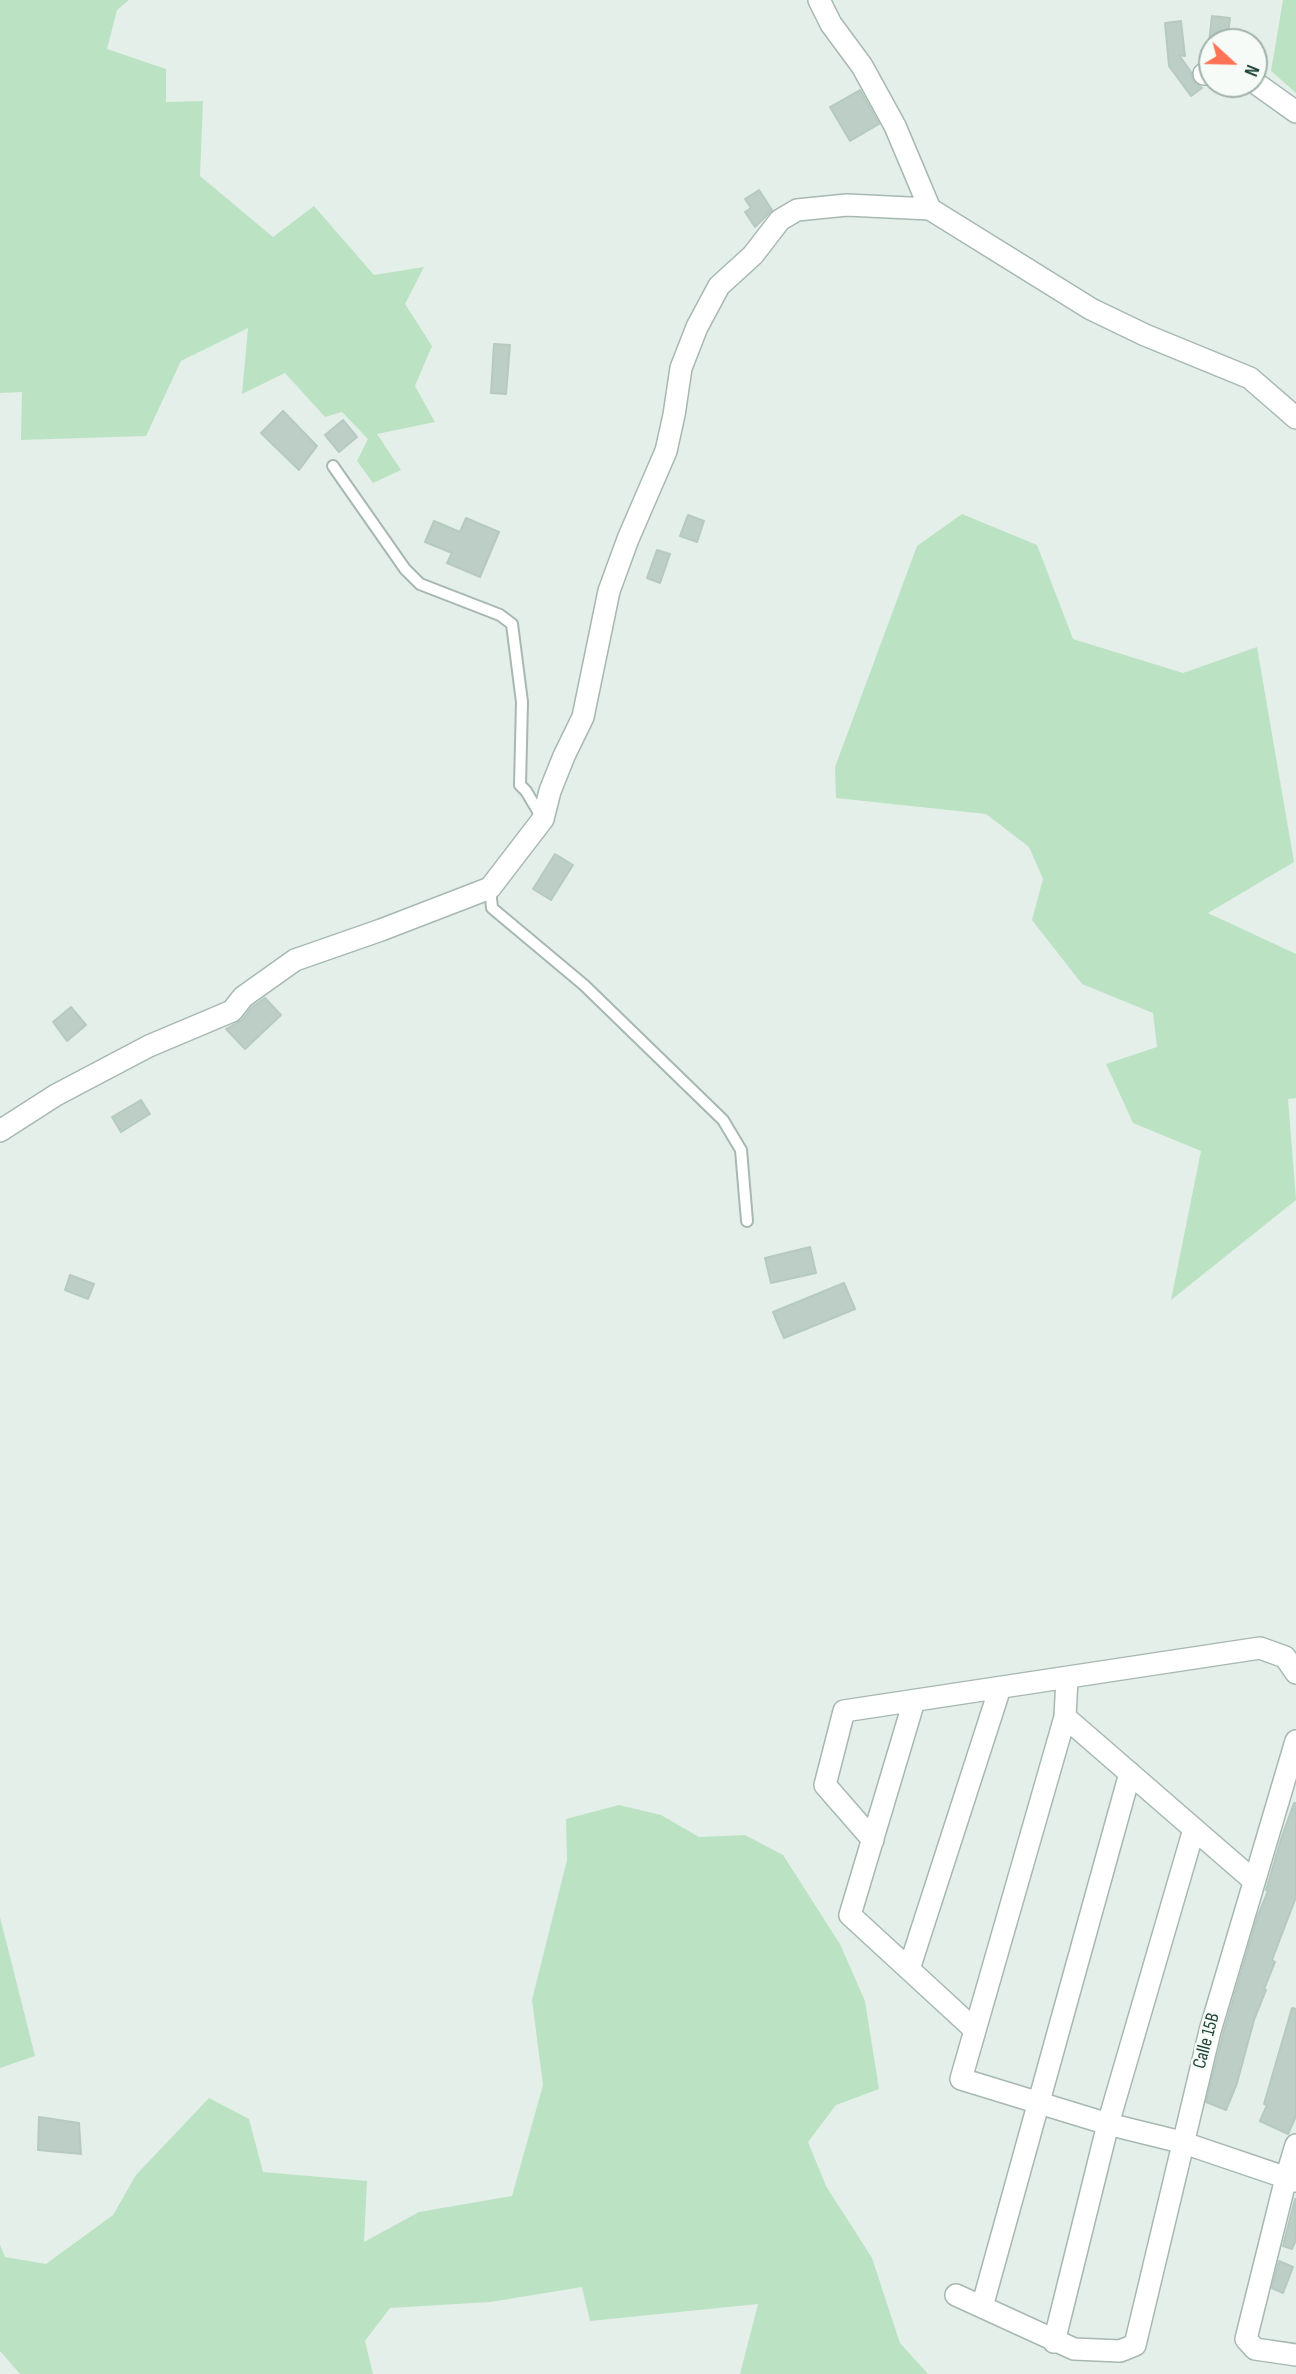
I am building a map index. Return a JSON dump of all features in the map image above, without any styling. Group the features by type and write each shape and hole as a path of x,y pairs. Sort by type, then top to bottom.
{"street":[{"path":"819,0 831,24 862,66 895,126 930,209"},
{"path":"1268,92 1296,112"},
{"path":"0,1131 56,1095 149,1046 232,1011 243,997 295,960 490,888 542,819 564,755 583,717 609,592 628,539 666,451 681,368 697,327 719,286 753,255 780,220 797,211 847,205 930,209 1091,309 1145,335 1250,378 1296,418"},
{"path":"873,1840 825,1785 844,1711 1261,1648 1285,1657 1296,1673"},
{"path":"1067,1678 1065,1717 961,2079 1108,2124 1181,2142 1291,2180"},
{"path":"909,1969 1000,1688"},
{"path":"914,1701 850,1915 975,2030"},
{"path":"1065,1717 1253,1880"},
{"name":"Calle 15B","path":"1054,2342 1074,2349 1105,2352 1120,2351 1135,2345 1181,2142 1210,2031 1296,1741"},
{"path":"982,2307 1130,1773"},
{"path":"956,2295 1054,2342 1108,2124 1194,1829"},
{"path":"1296,2145 1291,2180 1246,2339 1255,2349 1296,2355"}],"lane":[{"path":"333,466 405,569 420,584 500,615 512,624 522,702 520,785 542,819"},
{"path":"490,888 492,908 584,985 723,1121 741,1150 747,1221"}],"green space":[{"path":"0,0 129,0 117,10 107,49 166,69 166,102 203,101 200,176 273,237 314,206 374,275 424,267 405,304 432,346 415,386 435,422 377,434 401,470 373,483 357,461 368,439 342,412 325,417 285,373 242,394 248,328 181,361 146,436 21,440 22,392 0,393"},
{"path":"1283,0 1296,0 1296,93 1271,71"},
{"path":"962,514 1037,545 1073,639 1183,673 1257,647 1294,862 1208,913 1296,954 1296,1098 1288,1099 1296,1200 1171,1300 1201,1151 1133,1123 1106,1064 1157,1047 1153,1013 1082,984 1032,920 1043,879 1029,847 986,814 836,798 835,767 917,546"},
{"path":"619,1805 661,1815 699,1837 745,1835 783,1855 840,1944 865,2001 879,2089 836,2105 808,2142 826,2186 872,2258 900,2343 928,2374 740,2374 758,2304 590,2321 582,2287 490,2302 390,2308 365,2341 373,2374 20,2374 0,2351 0,2245 5,2257 46,2264 113,2215 136,2175 209,2098 249,2119 263,2172 367,2181 364,2242 419,2212 512,2196 543,2085 532,2000 567,1860 566,1819"},
{"path":"0,1917 35,2056 0,2068"}],"building":[{"path":"1212,16 1230,18 1229,28 1211,28"},
{"path":"1181,21 1185,56 1179,55 1191,72 1193,81 1198,85 1198,91 1191,96 1169,66 1165,23"},
{"path":"860,90 879,124 850,141 830,107"},
{"path":"759,190 772,210 755,227 745,212 751,208 745,199"},
{"path":"494,344 510,345 506,394 491,393"},
{"path":"283,411 317,446 299,470 261,433"},
{"path":"343,420 357,437 339,452 325,435"},
{"path":"688,515 704,521 697,542 680,536"},
{"path":"466,518 499,532 480,577 447,563 452,553 425,542 434,521 460,532"},
{"path":"657,550 670,554 660,583 647,578"},
{"path":"555,854 573,865 551,900 533,889"},
{"path":"265,998 281,1015 245,1049 226,1029 242,1020 252,1007"},
{"path":"71,1007 86,1025 67,1041 53,1022"},
{"path":"141,1100 150,1114 121,1132 112,1117"},
{"path":"810,1247 816,1273 771,1283 765,1258"},
{"path":"70,1275 94,1284 88,1299 65,1290"},
{"path":"844,1283 855,1309 784,1338 773,1312"},
{"path":"1294,1803 1296,1897 1272,1960 1275,1962 1226,2110 1206,2102 1257,1918 1268,1891 1266,1890"},
{"path":"1292,2008 1296,2009 1296,2116 1288,2134 1260,2121 1267,2105 1264,2104"},
{"path":"39,2117 79,2123 81,2154 38,2150"},
{"path":"1295,2199 1296,2240 1292,2249 1283,2246"},
{"path":"1279,2261 1293,2267 1283,2293 1272,2288"}]}
